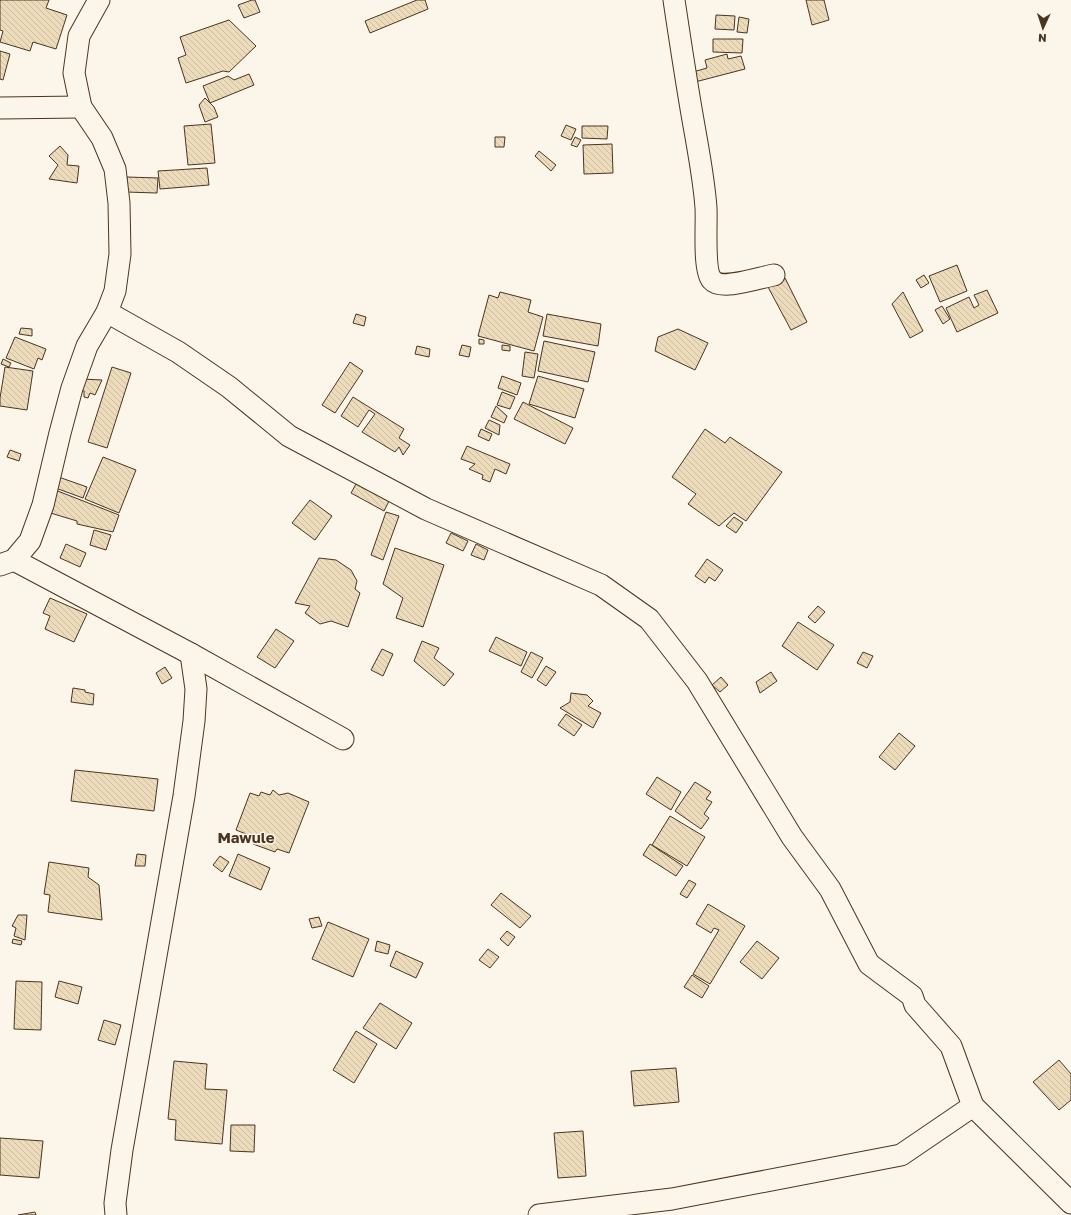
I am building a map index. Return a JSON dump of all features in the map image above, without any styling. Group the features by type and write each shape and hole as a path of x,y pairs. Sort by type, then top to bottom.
{"street":[{"path":"99,0 79,36 74,73 82,107 102,138 115,170 119,203 120,254 115,291 107,312 87,346 72,388 43,505 30,541 7,562 191,654 343,739"},
{"path":"674,0 706,208 707,262 709,273 712,281 719,284 728,285 774,275"},
{"path":"0,108 82,107"},
{"path":"107,312 185,356 229,387 289,436 426,509 601,585 649,619 697,681 792,837 830,889 869,964 912,996 916,1005 951,1046 973,1106 1071,1203"},
{"path":"116,1215 115,1204 122,1150 186,781 194,721 196,689 191,654"},
{"path":"538,1215 672,1199 901,1155 973,1106"}],"building":[{"path":"0,0 49,0 46,8 67,15 56,49 33,42 30,51 0,42 3,31 0,30"},
{"path":"255,0 260,12 244,18 238,5"},
{"path":"417,0 425,0 428,9 370,33 365,21"},
{"path":"806,0 824,0 829,20 812,25"},
{"path":"716,15 735,16 734,30 715,29"},
{"path":"739,17 749,19 747,33 737,32"},
{"path":"229,20 256,46 229,72 223,71 186,83 178,58 186,55 180,37"},
{"path":"713,39 743,39 742,53 713,52"},
{"path":"0,51 10,54 3,80 0,79"},
{"path":"727,54 728,59 741,56 745,69 695,82 693,72 707,68 705,60"},
{"path":"249,74 254,85 210,103 203,86 228,76 234,80"},
{"path":"205,98 214,107 218,117 205,122 199,105"},
{"path":"211,124 215,163 188,165 184,126"},
{"path":"566,125 576,129 571,140 561,136"},
{"path":"582,126 608,126 607,139 582,138"},
{"path":"495,137 505,137 504,147 495,147"},
{"path":"575,137 581,140 577,147 571,145"},
{"path":"612,144 613,173 584,174 583,145"},
{"path":"60,146 68,155 67,165 79,166 77,183 49,179 58,165 49,156"},
{"path":"539,151 556,165 551,171 535,156"},
{"path":"207,168 209,185 160,189 158,171"},
{"path":"127,177 158,178 157,193 126,192"},
{"path":"957,265 967,291 940,302 929,276"},
{"path":"924,275 929,283 921,288 916,280"},
{"path":"785,278 807,322 791,330 768,287"},
{"path":"987,290 998,313 957,332 946,308 969,297 974,308 979,305 974,295"},
{"path":"500,292 531,300 528,312 543,317 534,351 478,336 489,295 498,298"},
{"path":"903,292 923,331 910,338 892,304"},
{"path":"942,306 950,319 943,324 935,310"},
{"path":"356,314 366,317 364,326 353,323"},
{"path":"547,314 601,324 598,346 543,336"},
{"path":"21,328 32,329 32,336 19,334"},
{"path":"678,329 708,343 695,370 655,351 658,337"},
{"path":"15,337 46,349 42,360 38,358 34,369 6,358"},
{"path":"479,339 484,340 484,344 479,344"},
{"path":"544,341 595,352 588,382 538,371"},
{"path":"462,345 471,347 469,357 459,355"},
{"path":"502,345 510,346 510,351 502,350"},
{"path":"417,346 430,349 429,357 415,354"},
{"path":"525,352 538,354 534,378 522,376"},
{"path":"3,359 11,363 9,367 1,364"},
{"path":"350,362 363,371 335,413 322,405"},
{"path":"5,367 33,371 27,410 0,406"},
{"path":"112,367 131,373 107,448 88,442"},
{"path":"502,376 521,383 517,395 498,388"},
{"path":"538,376 584,389 575,418 529,404"},
{"path":"82,379 102,380 95,395 90,393 88,398 84,397 84,391 79,390"},
{"path":"502,392 515,397 510,409 497,405"},
{"path":"353,397 404,429 399,438 410,445 403,455 399,447 395,452 362,432 375,414 369,410 358,427 341,416"},
{"path":"523,402 573,428 565,444 514,419"},
{"path":"496,406 507,416 504,423 491,417"},
{"path":"489,420 500,425 499,435 485,428"},
{"path":"481,429 492,434 489,441 478,436"},
{"path":"705,429 725,443 730,437 782,472 746,521 734,513 719,526 688,504 696,494 672,477"},
{"path":"467,446 510,464 506,474 495,469 490,482 482,479 483,475 469,469 475,464 461,459"},
{"path":"10,450 21,454 19,461 7,457"},
{"path":"103,457 136,470 119,513 85,499"},
{"path":"53,475 87,487 83,498 50,486"},
{"path":"356,484 389,501 384,511 351,493"},
{"path":"50,488 119,515 113,532 77,524 77,521 44,511"},
{"path":"310,500 332,516 315,540 292,523"},
{"path":"386,512 399,516 383,560 371,555"},
{"path":"734,517 743,523 736,533 726,526"},
{"path":"94,530 111,535 106,550 90,545"},
{"path":"451,533 468,541 463,551 446,543"},
{"path":"66,544 86,553 80,567 60,558"},
{"path":"476,544 488,550 484,560 471,555"},
{"path":"395,548 444,565 423,627 396,618 403,598 383,584"},
{"path":"319,558 336,560 351,570 357,581 355,589 360,593 348,627 331,621 320,624 305,613 310,606 295,603"},
{"path":"707,559 723,570 715,581 709,577 705,583 695,576"},
{"path":"50,598 87,614 74,642 45,629 50,616 43,613"},
{"path":"818,606 825,612 815,623 808,617"},
{"path":"798,622 834,645 817,670 782,646"},
{"path":"276,629 294,641 275,668 257,657"},
{"path":"496,637 527,652 521,666 489,651"},
{"path":"422,641 439,648 434,658 454,674 444,686 414,661"},
{"path":"382,649 393,654 383,676 371,670"},
{"path":"531,652 543,658 532,678 521,672"},
{"path":"863,652 873,656 867,668 857,663"},
{"path":"546,666 556,672 546,686 537,680"},
{"path":"165,667 172,678 162,684 156,673"},
{"path":"771,672 777,681 760,693 756,682"},
{"path":"721,677 728,685 720,692 712,685"},
{"path":"73,688 85,690 85,692 94,694 93,705 71,702"},
{"path":"571,693 587,695 593,701 588,706 601,713 593,728 560,708 570,702"},
{"path":"566,714 582,725 574,736 558,725"},
{"path":"899,733 915,746 895,770 879,757"},
{"path":"75,770 158,779 154,811 71,801"},
{"path":"657,777 681,792 671,810 646,794"},
{"path":"695,782 711,792 706,799 712,802 704,814 709,818 701,829 675,811"},
{"path":"273,790 279,795 288,793 309,802 289,853 277,849 275,852 253,844 256,838 236,830 250,793 259,796 261,792 270,795"},
{"path":"670,816 705,837 687,866 652,845"},
{"path":"650,844 683,866 676,876 643,855"},
{"path":"137,854 146,855 145,866 135,866"},
{"path":"238,854 270,868 261,890 229,876"},
{"path":"220,856 229,862 222,872 213,865"},
{"path":"49,862 89,868 88,877 99,885 102,920 48,912 50,895 44,894"},
{"path":"689,880 696,884 687,898 680,894"},
{"path":"501,893 531,916 520,928 491,905"},
{"path":"708,904 745,926 710,984 693,974 719,930 714,928 711,933 696,924"},
{"path":"18,915 27,915 25,940 14,936 16,928 12,926"},
{"path":"319,917 322,926 312,928 309,919"},
{"path":"328,922 369,939 353,977 312,959"},
{"path":"507,931 515,937 508,946 500,939"},
{"path":"13,939 22,941 21,945 12,943"},
{"path":"377,941 390,945 388,954 375,951"},
{"path":"757,941 779,958 762,979 740,962"},
{"path":"488,949 499,957 490,968 479,960"},
{"path":"396,951 423,963 416,978 390,966"},
{"path":"692,975 709,986 702,998 684,987"},
{"path":"16,981 42,982 41,1030 14,1029"},
{"path":"59,981 82,987 78,1004 55,997"},
{"path":"380,1003 412,1023 396,1049 363,1028"},
{"path":"104,1020 121,1025 115,1045 98,1040"},
{"path":"356,1031 377,1044 354,1083 333,1070"},
{"path":"1059,1060 1071,1074 1071,1100 1059,1110 1033,1082"},
{"path":"174,1061 207,1064 205,1089 227,1090 222,1144 175,1140 176,1120 168,1119"},
{"path":"676,1068 679,1102 634,1106 631,1071"},
{"path":"231,1125 255,1125 254,1152 230,1151"},
{"path":"583,1131 586,1176 558,1178 554,1133"},
{"path":"0,1138 43,1141 39,1178 0,1175"},
{"path":"35,1212 36,1215 18,1215"}],"district":[{"name":"Mawule","path":"246,837"}]}
